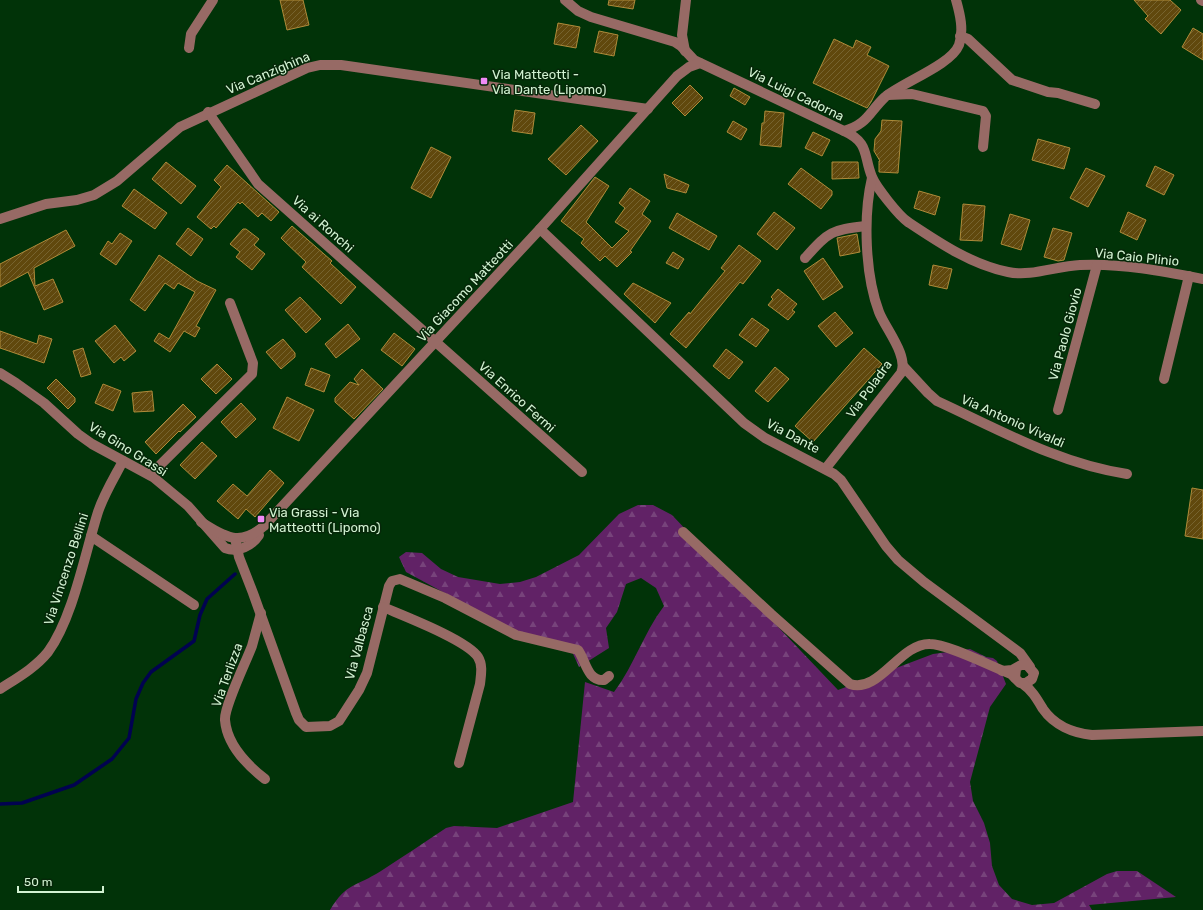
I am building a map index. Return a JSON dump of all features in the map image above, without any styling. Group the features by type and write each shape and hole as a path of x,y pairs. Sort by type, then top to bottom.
{"street":[{"path":"189,48 191,34 213,0"},
{"name":"Via Luigi Cadorna","path":"565,0 584,14 674,42 681,46 689,56 700,62 844,131 863,122 887,96 899,87 945,61 958,45 960,36 961,18 956,0"},
{"path":"683,71 686,60 682,35 686,0"},
{"path":"960,36 968,39 1012,80 1048,92 1058,93 1095,104"},
{"name":"Via Giacomo Matteotti","path":"235,538 250,537 264,526 540,229 683,71 700,62"},
{"name":"Via Canzighina","path":"0,219 46,204 77,200 94,195 117,181 180,127 208,112 307,68 331,64 648,109"},
{"path":"887,96 912,94 983,111 986,116 983,147"},
{"name":"Via ai Ronchi","path":"208,112 258,184 435,342"},
{"name":"Via Caio Plinio","path":"844,131 854,136 864,148 872,178 894,209 906,221 950,248 986,265 1009,273 1021,273 1071,265 1129,266 1203,279"},
{"name":"Via Poladra","path":"826,468 901,373 903,366 903,358 876,304 868,257 866,226 867,200 872,178"},
{"path":"805,258 830,233 847,228 866,226"},
{"name":"Via Dante","path":"540,229 744,423 765,438 826,468 841,480 886,546 898,560 924,582 1023,656 1032,672"},
{"name":"Via Paolo Giovio","path":"1058,410 1097,265"},
{"path":"1164,379 1189,276"},
{"path":"150,475 252,374 253,363 230,303"},
{"name":"Via Enrico Fermi","path":"435,342 582,472"},
{"name":"Via Antonio Vivaldi","path":"903,366 937,401 1055,456 1105,471 1127,474"},
{"name":"Via Gino Grassi","path":"0,373 44,403 78,434 150,475 181,500 223,546 228,549 236,550"},
{"name":"Via Vincenzo Bellini","path":"0,689 28,672 48,651 66,616 104,497 123,461"},
{"name":"Via Gino Grassi","path":"202,522 223,536 235,538"},
{"name":"Via Giacomo Matteotti","path":"236,550 249,545 257,538 264,526"},
{"path":"683,532 771,614 850,684 865,684 883,674 912,649 929,644 943,647 1002,670 1018,674 1029,682 1032,672"},
{"path":"91,536 194,604"},
{"name":"Via Valbasca","path":"235,538 236,550 261,613 299,720 303,725 311,728 330,726 339,721 360,690 367,673 390,583 394,580 402,579 445,598 516,635 578,650 590,674 595,679 604,680 609,676"},
{"path":"383,607 465,645 479,658 482,673 459,763"},
{"name":"Via Terlizza","path":"261,613 252,645 225,719 228,735 240,755 254,771 265,779"},
{"path":"1013,649 1017,656 1018,674 1053,720 1082,734 1092,735 1203,731"},
{"path":"1018,674 1024,664 1032,672 1037,699"}],"green space":[{"path":"638,505 653,505 672,515 838,690 933,654 970,649 997,661 1006,684 990,707 970,782 973,801 984,823 990,843 992,866 999,885 1012,899 1032,905 1054,903 1107,874 1117,871 1137,871 1176,897 1089,905 1092,910 330,910 342,894 352,886 381,871 446,828 454,826 497,828 573,802 585,682 614,692 628,671 650,627 664,606 656,588 641,578 626,584 617,612 606,628 609,648 579,667 569,645 524,636 406,572 399,557 406,552 422,553 441,569 458,577 500,584 520,582 536,577 579,555 619,514"}],"building":[{"path":"280,0 303,0 309,25 287,30"},
{"path":"609,0 635,0 633,9 608,5"},
{"path":"1134,0 1170,0 1181,10 1161,34 1145,19 1148,16"},
{"path":"558,23 580,27 576,48 554,44"},
{"path":"1193,28 1203,34 1203,60 1182,47"},
{"path":"599,31 618,35 614,56 594,52"},
{"path":"834,39 853,48 856,40 871,47 867,55 889,66 867,108 813,83"},
{"path":"690,85 703,98 685,116 672,103"},
{"path":"734,88 750,97 745,105 730,96"},
{"path":"515,110 535,113 532,134 512,131"},
{"path":"765,111 784,113 781,147 760,145 762,123 764,123"},
{"path":"882,120 902,121 898,173 879,172 880,161 874,151 875,139 881,131"},
{"path":"733,121 747,129 741,140 727,132"},
{"path":"581,125 598,141 566,175 548,159"},
{"path":"813,132 830,140 822,156 805,148"},
{"path":"1038,139 1070,148 1064,169 1032,160"},
{"path":"431,147 451,157 431,198 411,188"},
{"path":"166,162 196,186 181,204 152,179"},
{"path":"832,162 858,162 859,178 832,179"},
{"path":"227,165 279,212 271,221 262,213 258,217 242,202 240,204 238,202 216,228 214,226 211,229 197,217 221,187 214,180"},
{"path":"1155,166 1174,175 1164,195 1146,186"},
{"path":"801,168 832,191 832,195 821,209 788,184"},
{"path":"1086,168 1105,176 1088,207 1070,198"},
{"path":"664,174 689,185 686,193 667,188"},
{"path":"595,177 609,186 586,222 612,248 629,231 615,222 625,208 619,203 630,188 650,201 642,214 651,221 630,251 632,252 617,267 605,256 600,261 581,243 584,239 561,221"},
{"path":"134,189 167,213 155,229 122,206"},
{"path":"919,191 940,197 935,215 914,208"},
{"path":"963,204 985,206 982,241 960,240"},
{"path":"774,212 795,228 777,250 757,234"},
{"path":"1128,212 1146,220 1137,240 1120,232"},
{"path":"677,213 717,236 709,250 669,228"},
{"path":"1010,214 1030,220 1021,250 1001,244"},
{"path":"292,226 332,261 330,263 356,287 341,304 302,267 306,262 281,238"},
{"path":"188,228 203,239 191,256 176,244"},
{"path":"1053,228 1072,233 1064,260 1058,261 1044,257"},
{"path":"243,229 246,229 259,239 254,245 265,254 252,270 236,257 240,252 230,244"},
{"path":"66,230 75,246 34,268 35,286 53,279 63,302 44,310 28,272 0,287 0,264"},
{"path":"120,233 132,241 116,265 100,254 108,241 112,244"},
{"path":"857,234 860,252 840,256 837,238"},
{"path":"739,245 761,261 743,284 740,282 686,348 670,334 689,312 690,314 725,271 721,268"},
{"path":"673,252 684,259 678,269 666,263"},
{"path":"159,255 197,281 216,290 196,326 200,328 195,337 184,331 170,352 154,341 159,333 169,339 195,292 178,283 174,289 165,283 145,311 130,300"},
{"path":"823,258 843,287 823,300 804,271"},
{"path":"933,265 952,269 947,289 929,285"},
{"path":"633,283 671,303 655,323 624,294"},
{"path":"778,289 797,304 792,310 795,312 788,320 768,305 773,299 771,297"},
{"path":"300,297 321,319 306,333 285,310"},
{"path":"835,312 853,333 836,347 818,326"},
{"path":"752,318 769,330 756,347 739,335"},
{"path":"348,324 360,339 336,358 325,344"},
{"path":"115,325 136,351 124,361 121,357 114,363 95,341"},
{"path":"0,331 37,344 39,335 52,339 44,363 0,348"},
{"path":"394,333 415,349 402,366 381,350"},
{"path":"283,339 295,353 295,357 281,369 266,352"},
{"path":"83,348 91,374 81,377 73,351"},
{"path":"864,348 882,364 813,442 795,426"},
{"path":"726,349 743,362 729,379 713,366"},
{"path":"217,364 232,379 216,394 201,379"},
{"path":"775,367 789,379 768,402 755,391"},
{"path":"311,368 330,375 324,392 305,385"},
{"path":"362,369 383,389 354,419 335,402 335,398 350,382 359,385 354,379"},
{"path":"56,379 75,398 75,402 68,409 47,388"},
{"path":"103,384 121,391 113,411 95,403"},
{"path":"152,391 154,411 134,412 132,393"},
{"path":"287,397 314,410 299,441 273,428"},
{"path":"241,403 256,419 236,438 221,422"},
{"path":"183,404 196,417 180,432 179,431 156,454 145,442"},
{"path":"202,442 217,456 195,479 180,465"},
{"path":"270,470 284,483 255,517 246,509 238,519 217,501 233,484 247,496"},
{"path":"1192,488 1203,490 1203,539 1185,536"}],"waterway":[{"path":"0,804 22,803 74,785 112,759 129,738 136,699 143,683 151,672 194,641 200,615 207,599 235,574"}],"place":[{"name":"Via Matteotti - Via Dante (Lipomo)","path":"484,81"},
{"name":"Via Grassi - Via Matteotti (Lipomo)","path":"261,519"}]}
